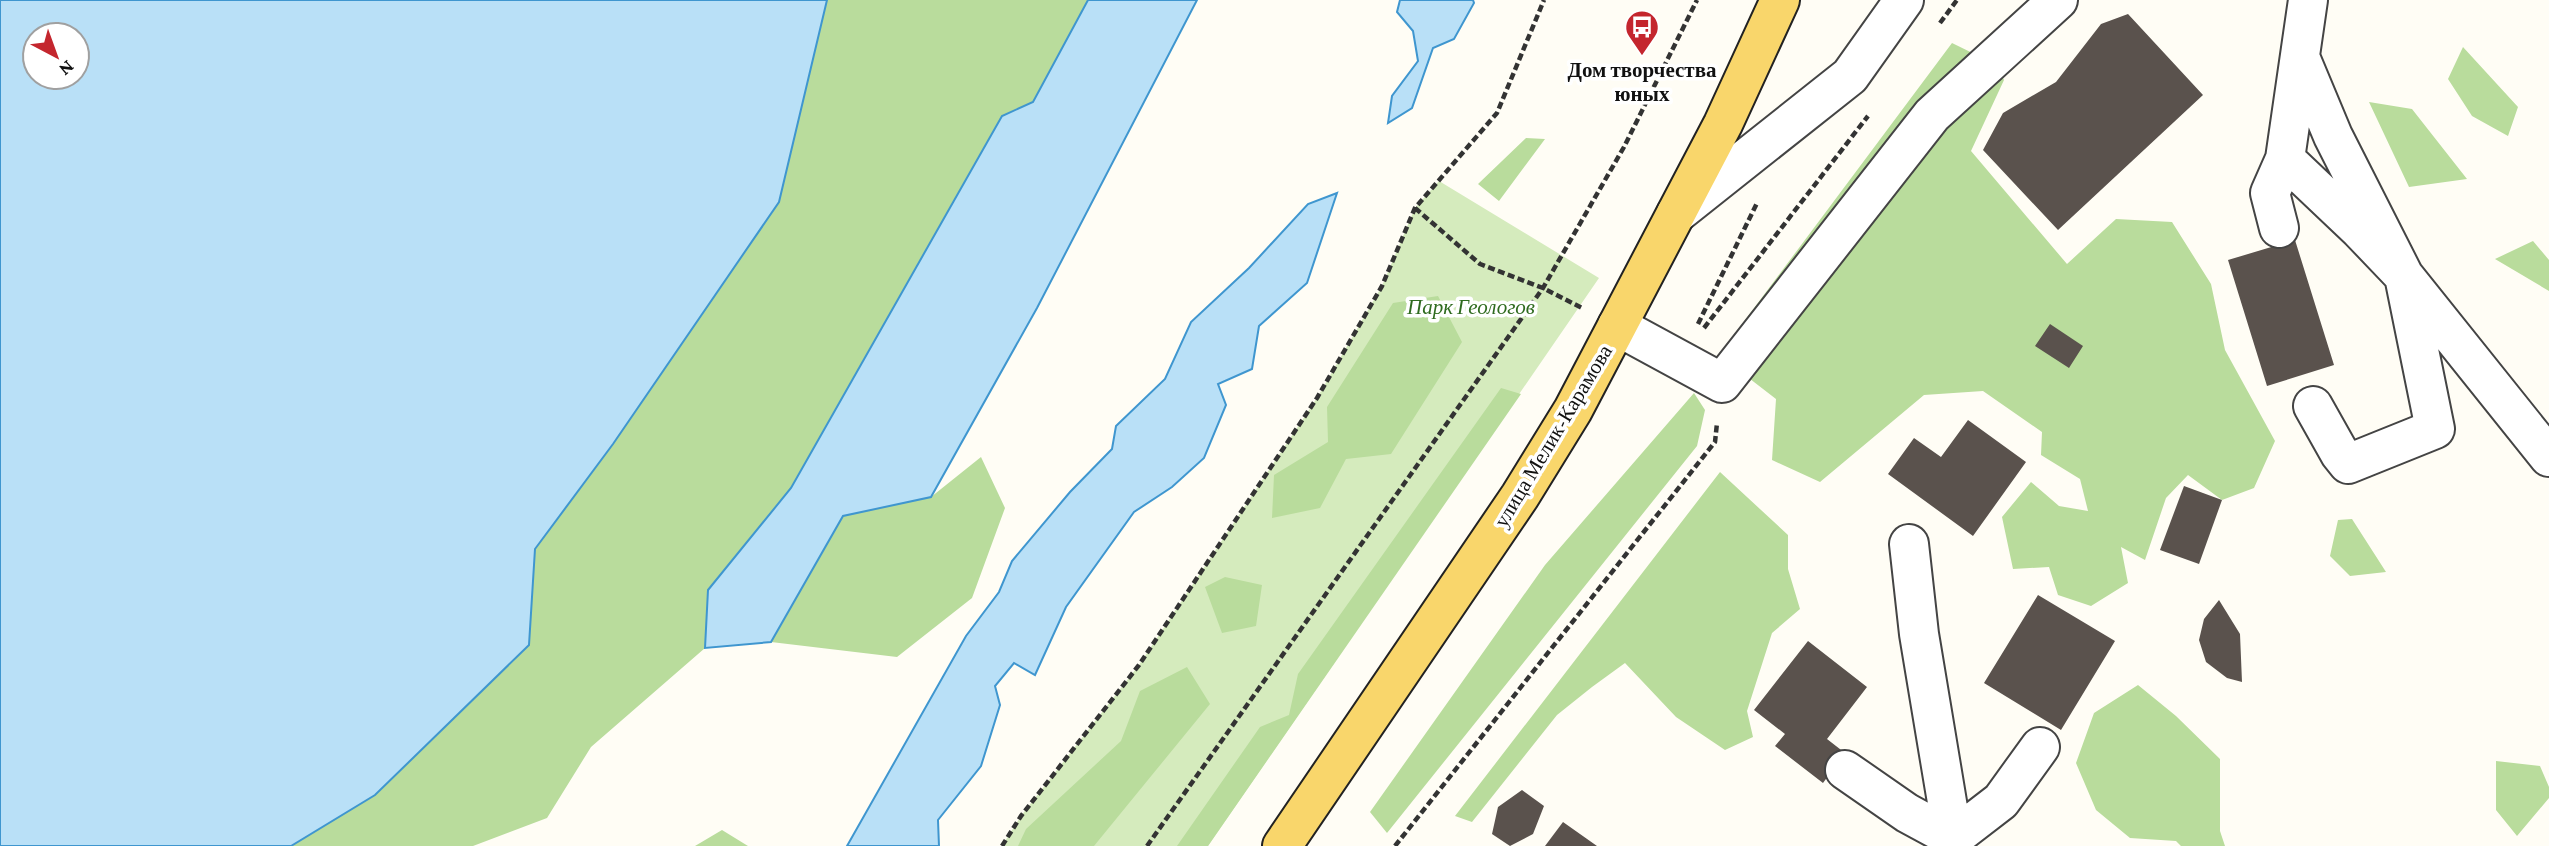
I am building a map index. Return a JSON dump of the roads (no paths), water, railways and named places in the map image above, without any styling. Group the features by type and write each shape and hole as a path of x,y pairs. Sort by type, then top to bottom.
{"main road":[{"name":"улица Мелик-Карамова","path":"1282,846 1520,496 1573,410 1723,124 1780,0"}],"street":[{"path":"1676,214 1850,76 1904,0"},
{"path":"1617,326 1722,383 1933,115 2057,0"},
{"path":"2279,228 2270,193 2285,159 2308,0"},
{"path":"2300,57 2333,136 2404,275 2435,429 2348,464 2313,406"},
{"path":"2285,159 2404,275 2549,457"},
{"path":"1909,544 1919,634 1950,842"},
{"path":"1950,842 2001,801 2040,747"},
{"path":"1845,770 1950,842"}],"water":[{"path":"0,0 827,0 779,202 613,444 535,549 529,645 375,795 291,846 0,846"},
{"path":"1088,0 1197,0 1037,308 931,497 843,516 771,642 705,648 708,590 791,488 1002,116 1033,102"},
{"path":"1400,0 1473,0 1474,3 1454,39 1433,48 1412,108 1388,123 1392,96 1418,61 1413,31 1397,12"},
{"path":"1337,193 1307,283 1259,326 1252,369 1218,384 1226,405 1204,458 1172,487 1134,512 1066,607 1035,675 1014,663 995,686 1000,705 981,766 938,820 939,846 847,846 966,636 999,592 1012,561 1070,492 1112,449 1116,426 1165,379 1191,322 1249,268 1308,204"}],"place":[{"name":"Дом творчества юных","path":"1642,57"}],"park label":[{"name":"Парк Геологов","path":"1471,307"}]}
